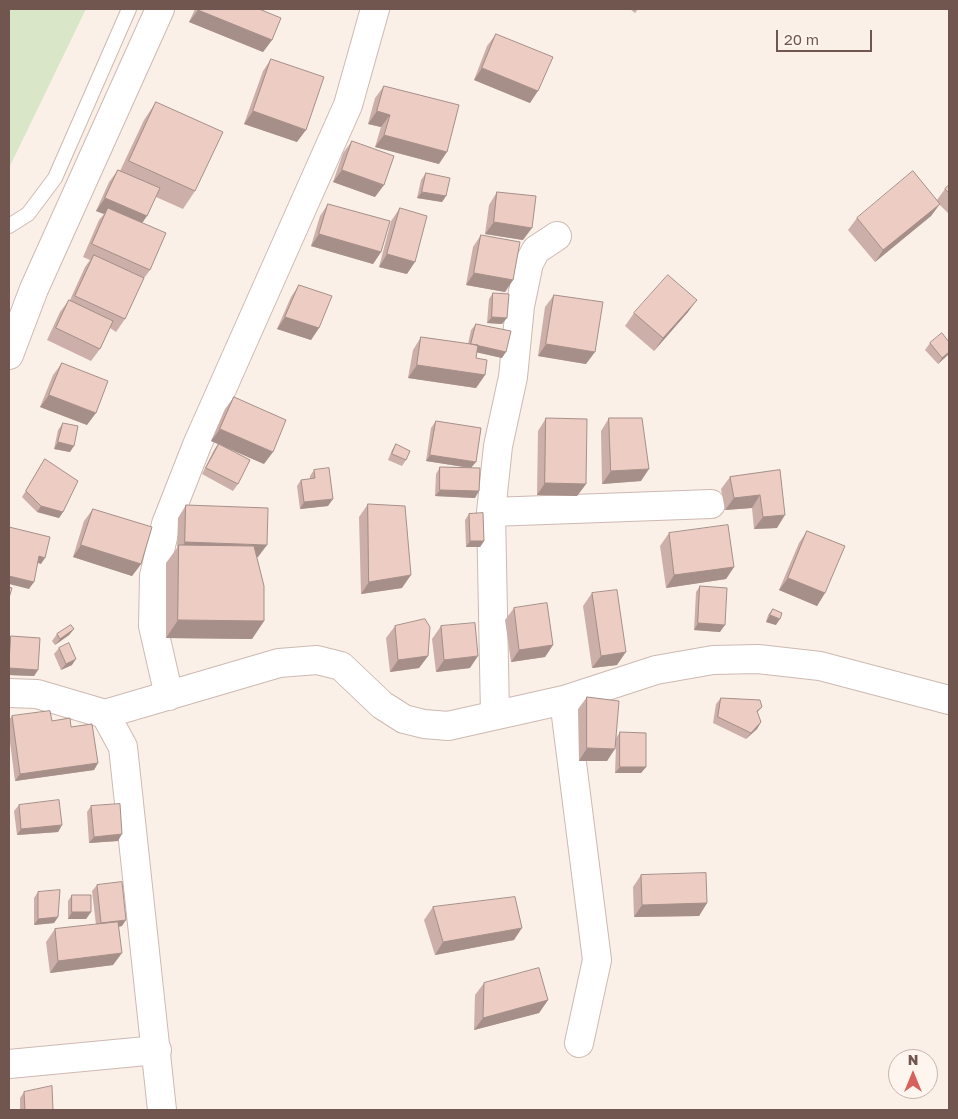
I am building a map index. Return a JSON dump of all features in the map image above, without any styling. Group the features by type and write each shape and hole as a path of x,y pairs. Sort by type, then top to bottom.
{"street":[{"path":"9,355 34,289 160,9"},
{"path":"169,696 153,626 154,576 166,524 197,445 348,105 375,9"},
{"path":"495,715 490,512 498,446 513,377 520,306 529,262 536,250 557,236"},
{"path":"490,512 710,504"},
{"path":"9,693 37,694 105,714 279,663 317,660 341,666 382,706 404,719 424,724 448,726 564,700 656,670 713,660 758,659 820,666 949,700"},
{"path":"564,700 597,960 579,1043"},
{"path":"105,714 123,747 162,1110"},
{"path":"9,1064 157,1050"}],"lane":[{"path":"9,226 28,214 55,178 129,9"}],"green space":[{"path":"9,9 86,9 9,168"}],"building":[{"path":"198,9 259,9 281,18 272,40"},
{"path":"496,34 553,57 538,91 482,68"},
{"path":"271,59 324,77 306,130 253,111"},
{"path":"384,86 459,105 447,152 384,135 390,115 377,111"},
{"path":"156,102 223,132 195,191 129,161"},
{"path":"352,141 394,156 384,185 342,170"},
{"path":"118,170 160,188 147,216 105,198"},
{"path":"913,171 940,204 883,250 857,218"},
{"path":"426,173 450,178 446,196 422,192"},
{"path":"949,185 949,193 945,189"},
{"path":"497,192 536,196 532,228 494,222"},
{"path":"328,204 390,221 381,252 319,234"},
{"path":"108,208 166,233 150,270 92,244"},
{"path":"400,208 427,216 415,262 387,254"},
{"path":"481,235 520,242 513,280 474,273"},
{"path":"94,255 144,278 125,319 75,296"},
{"path":"668,275 697,300 663,338 634,313"},
{"path":"299,285 332,296 319,328 285,317"},
{"path":"493,293 509,294 507,318 492,317"},
{"path":"554,295 603,302 595,352 546,344"},
{"path":"69,300 113,321 100,349 56,328"},
{"path":"476,324 511,331 506,352 471,344"},
{"path":"942,333 949,342 949,352 942,358 930,343"},
{"path":"421,337 478,345 476,358 487,360 485,375 417,365"},
{"path":"62,363 108,381 96,413 49,395"},
{"path":"234,397 286,420 273,452 220,429"},
{"path":"546,418 587,419 586,484 545,483"},
{"path":"609,418 642,418 649,469 611,471"},
{"path":"436,421 481,428 476,462 430,455"},
{"path":"63,423 78,426 74,446 58,442"},
{"path":"219,444 250,460 238,484 206,468"},
{"path":"396,444 410,451 406,460 392,454"},
{"path":"45,459 78,481 63,512 41,506 26,491"},
{"path":"440,467 480,468 479,491 440,490"},
{"path":"329,468 333,499 304,502 301,480 315,478 314,470"},
{"path":"780,470 785,515 763,517 760,495 734,498 730,477"},
{"path":"368,504 405,506 411,575 369,582"},
{"path":"186,505 268,508 267,545 185,542"},
{"path":"93,509 152,527 141,564 81,545"},
{"path":"483,513 484,541 470,541 469,514"},
{"path":"728,525 734,567 674,575 669,533"},
{"path":"9,527 50,537 45,558 39,556 34,582 9,576"},
{"path":"807,531 845,546 825,593 788,578"},
{"path":"179,545 254,546 264,586 264,621 178,620"},
{"path":"700,586 727,588 725,625 698,623"},
{"path":"9,587 12,588 9,598"},
{"path":"617,590 626,652 601,656 592,593"},
{"path":"547,603 553,645 519,650 514,608"},
{"path":"773,609 782,613 780,619 770,615"},
{"path":"425,619 430,627 428,656 398,660 395,626"},
{"path":"475,623 478,656 444,660 441,626"},
{"path":"71,625 74,629 60,639 57,634"},
{"path":"11,636 40,638 38,670 9,668"},
{"path":"69,643 76,659 66,664 59,648"},
{"path":"587,697 619,701 615,749 587,748"},
{"path":"721,698 760,700 762,707 757,711 761,722 751,733 718,717"},
{"path":"50,711 52,721 70,718 71,727 92,724 98,763 20,774 12,716"},
{"path":"620,732 646,733 646,767 620,767"},
{"path":"59,800 62,825 21,829 19,805"},
{"path":"120,804 122,834 94,837 91,806"},
{"path":"706,873 707,903 642,905 641,875"},
{"path":"122,882 126,920 101,923 97,885"},
{"path":"60,890 58,917 38,919 38,892"},
{"path":"72,895 91,895 91,912 72,912"},
{"path":"515,897 522,928 443,942 433,907"},
{"path":"118,922 122,953 58,961 55,929"},
{"path":"539,968 548,1000 483,1018 484,983"},
{"path":"52,1086 53,1110 25,1110 24,1092"}]}
